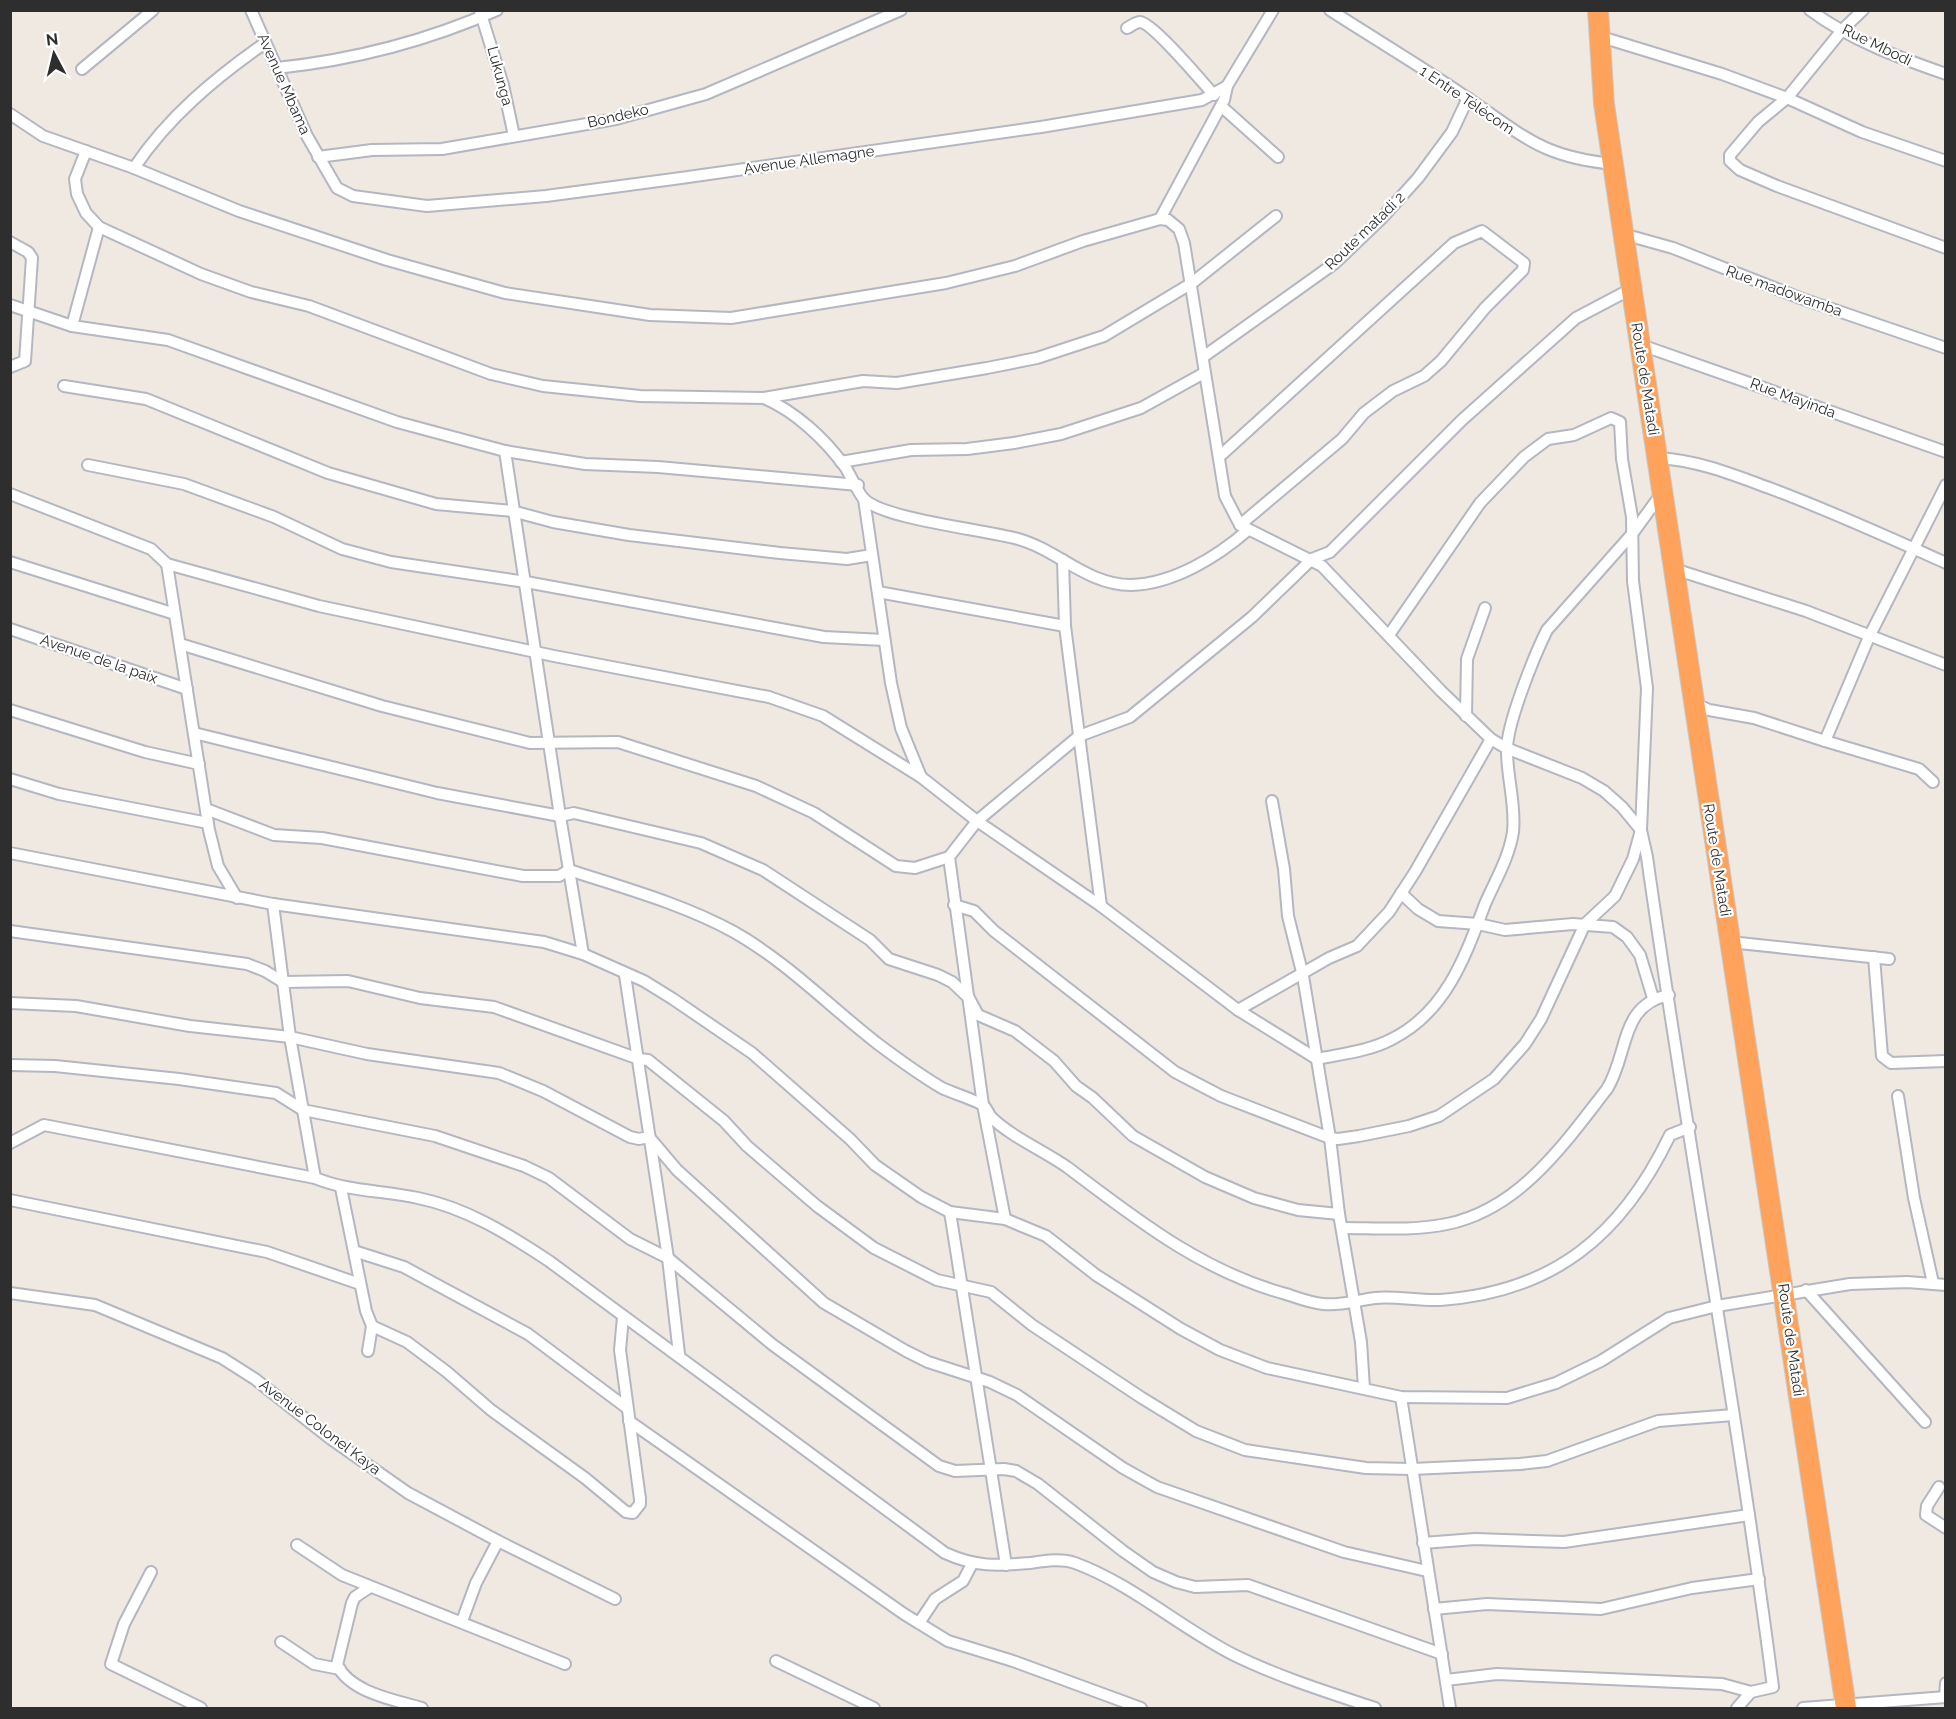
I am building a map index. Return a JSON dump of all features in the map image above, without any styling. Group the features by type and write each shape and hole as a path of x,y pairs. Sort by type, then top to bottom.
{"highway":[{"name":"Route de Matadi","path":"1598,10 1604,104 1631,289 1846,1707"}],"street":[{"path":"82,69 153,10"},
{"name":"Avenue Mbama","path":"251,10 318,157"},
{"path":"277,68 380,52 482,13 496,10"},
{"name":"Bondeko","path":"318,157 372,150 442,149 616,119 706,94 901,10"},
{"name":"Avenue Allemagne","path":"318,157 337,188 353,196 427,206 546,196 928,144 1202,100 1227,86 1273,10"},
{"name":"1 Entre Télécom","path":"1330,10 1540,147 1580,161 1614,164"},
{"name":"Rue Mbodi","path":"1810,10 1897,57 1946,74"},
{"path":"1863,10 1843,29 1787,98 1758,122 1730,155 1730,161 1740,171 1777,186 1946,248"},
{"name":"Lukunga","path":"482,13 504,85 514,136"},
{"path":"1127,28 1136,23 1145,24 1171,47 1214,95"},
{"path":"1598,36 1722,74 1787,98 1862,132 1946,161"},
{"path":"134,168 152,140 171,120 239,62 265,44"},
{"path":"1160,219 1221,106 1227,86"},
{"name":"Route matadi 2","path":"1203,357 1335,262 1381,219 1418,178 1452,132 1468,98"},
{"path":"1221,106 1278,157"},
{"path":"10,114 43,136 134,168 239,211 387,260 505,293 650,315 731,318 946,283 1015,267 1083,241 1160,219 1168,220 1182,235 1192,283 1204,373 1220,456 1225,496 1244,528 1312,559 1322,566 1466,716 1491,739 1506,748 1582,778 1604,791 1622,807 1641,830"},
{"path":"86,151 75,179 77,194 86,213 99,227 201,274 251,292 309,306 491,374 543,386 640,396 764,398 863,381 897,383 1037,358 1104,336 1192,283 1276,216"},
{"path":"72,326 99,227"},
{"path":"864,499 906,517 1020,539 1104,582 1131,585 1156,582 1180,573 1232,545 1244,528 1342,439 1364,413 1393,391 1424,376 1441,361 1485,308 1523,270 1524,263 1482,231 1454,243 1220,456"},
{"name":"Rue madowamba","path":"1623,234 1673,248 1800,298 1946,348"},
{"path":"10,242 28,252 32,258 25,361 10,367"},
{"path":"180,644 382,706 530,743 583,740 618,742 756,786 814,813 896,866 915,868 949,857 977,821 1079,736 1130,717 1252,617 1312,559 1330,552 1462,420 1576,318 1631,289"},
{"path":"10,305 72,326 168,340 397,423 505,451 585,464 658,467 858,485"},
{"name":"Rue Mayinda","path":"1641,345 1946,452"},
{"path":"841,462 911,450 967,449 1061,434 1141,408 1204,373"},
{"path":"64,386 146,399 354,481 436,504 512,512 553,522 629,535 823,558 847,559 872,555"},
{"path":"764,398 782,406 801,420 841,462 858,485 864,499 884,640 901,728 921,777"},
{"path":"1389,636 1480,503 1524,457 1548,439 1574,435 1611,418 1620,422 1622,459 1628,488 1632,534 1633,580 1647,688 1641,830 1690,1128 1759,1579 1773,1687 1751,1692 1722,1684 1497,1674 1446,1680"},
{"path":"505,451 512,512 526,582 548,742 583,954"},
{"path":"1657,458 1681,459 1722,470 1814,505 1946,563"},
{"path":"88,465 184,484 274,517 342,549 391,562 526,582 824,637 884,640"},
{"path":"1825,741 1869,637 1946,485"},
{"path":"10,494 151,549 167,564 319,606 769,697 823,716 921,777 977,821 1101,906 1238,1010 1317,1059 1390,1040 1418,1023 1461,968 1509,849 1514,820 1506,748 1521,694 1547,630 1632,534 1662,493"},
{"path":"1063,560 1065,626 1101,906"},
{"path":"10,562 175,614"},
{"path":"167,564 208,823 218,866 237,898"},
{"path":"1674,569 1795,608 1946,665"},
{"path":"878,592 1065,626"},
{"path":"1466,716 1467,659 1485,608"},
{"name":"Avenue de la paix","path":"10,629 187,689"},
{"path":"1695,703 1709,710 1754,718 1918,769 1933,782"},
{"path":"10,710 146,752 199,764"},
{"path":"194,733 437,793 560,816 574,813 701,843 763,870 870,940 889,959 952,982 969,998 978,1015 1015,1031 1046,1055 1076,1086 1093,1098 1133,1136 1205,1177 1254,1198 1298,1210 1339,1214"},
{"path":"1238,1010 1303,976 1329,958 1357,946 1389,912 1491,739"},
{"path":"10,779 59,794 208,823"},
{"path":"1272,801 1284,870 1288,916 1303,976 1330,1138 1339,1214 1361,1342 1364,1388"},
{"path":"206,809 274,835 322,838 523,876 559,876 569,870"},
{"path":"954,904 974,911 994,931 1175,1072 1221,1096 1330,1138 1338,1139 1409,1126 1439,1116 1494,1079 1525,1044 1541,1019 1585,924 1615,896 1633,859 1641,830"},
{"path":"10,853 237,898 543,942 583,954 625,975 644,981 752,1053 850,1139 875,1165 921,1197 950,1212 1005,1219 1046,1236 1096,1275 1220,1350 1267,1368 1401,1397 1507,1398 1556,1383 1601,1361 1669,1318 1717,1306 1806,1290 1882,1282 1946,1285"},
{"path":"949,857 983,1105 1005,1219"},
{"path":"569,870 675,907 734,932 790,969 829,1005 898,1058 940,1087 963,1099 983,1105 995,1120 1050,1155 1186,1253 1265,1288 1322,1304 1377,1298 1425,1301 1460,1298 1498,1291 1537,1278 1569,1261 1608,1229 1629,1206 1654,1170 1670,1135 1690,1128"},
{"path":"1401,893 1418,909 1438,921 1478,924 1505,930 1585,924 1614,927 1627,937 1640,955 1653,998"},
{"path":"273,904 290,1037 315,1178"},
{"path":"10,931 247,964 283,982 348,981 420,998 494,1007 639,1059 648,1060 724,1121 747,1146 809,1199 874,1248 937,1281 991,1292 1032,1325 1196,1431 1245,1450 1293,1459 1366,1468 1412,1469 1547,1461 1658,1421 1733,1415"},
{"path":"1730,942 1889,959"},
{"path":"1874,957 1882,1056 1891,1063 1946,1061"},
{"path":"625,975 668,1258 678,1354"},
{"path":"1342,1228 1419,1227 1462,1220 1490,1207 1535,1177 1614,1078 1632,1020 1641,1007 1653,998 1669,995"},
{"path":"10,1003 76,1006 190,1026 290,1037 367,1054 499,1073 543,1091 630,1137 639,1139 649,1137"},
{"path":"10,1065 55,1066 179,1079 276,1093 303,1110 435,1136 524,1166 549,1178 630,1239 668,1258 773,1345 847,1396 939,1466 956,1471 989,1469 1016,1471 1038,1484 1122,1551 1153,1572 1176,1582 1196,1587 1248,1585 1442,1654"},
{"path":"1898,1096 1914,1198 1933,1283"},
{"path":"10,1143 44,1125 315,1178 341,1188 427,1200 494,1226 549,1261 623,1317 678,1354 866,1497 945,1553 972,1564 1006,1565 1049,1561 1073,1563 1128,1590 1175,1621 1234,1655 1296,1682 1375,1708"},
{"path":"649,1137 677,1170 824,1303 928,1362 1017,1395 1123,1468 1157,1487 1344,1552 1427,1571"},
{"path":"341,1188 360,1284 372,1326 368,1351"},
{"path":"10,1200 267,1252 360,1284"},
{"path":"950,1212 1006,1565"},
{"path":"354,1251 405,1267 508,1322 565,1360 627,1408"},
{"path":"1806,1290 1925,1422"},
{"name":"Avenue Colonel Kaya","path":"10,1293 95,1305 222,1358 255,1379 331,1439 408,1493 615,1599"},
{"path":"372,1326 407,1342 447,1372 491,1410 585,1478 626,1512 633,1513 638,1509 640,1498 620,1350 623,1317"},
{"path":"1401,1397 1450,1708"},
{"path":"629,1421 948,1641 1013,1661 1141,1708"},
{"path":"1939,1487 1927,1506 1926,1515 1946,1528"},
{"path":"1423,1543 1474,1539 1564,1542 1749,1515"},
{"path":"462,1621 476,1583 498,1541"},
{"path":"297,1545 342,1575 565,1664"},
{"path":"919,1623 935,1599 963,1581 972,1564"},
{"path":"151,1572 124,1624 111,1664 201,1708"},
{"path":"1434,1609 1487,1604 1601,1609 1692,1588 1759,1579"},
{"path":"340,1670 338,1661 346,1634 348,1615 355,1597 370,1587"},
{"path":"281,1642 314,1664 340,1670 374,1694 422,1708"},
{"path":"776,1661 874,1708"},
{"path":"1803,1708 1846,1707 1945,1697 1946,1683"},
{"path":"1737,1708 1751,1692"}]}
